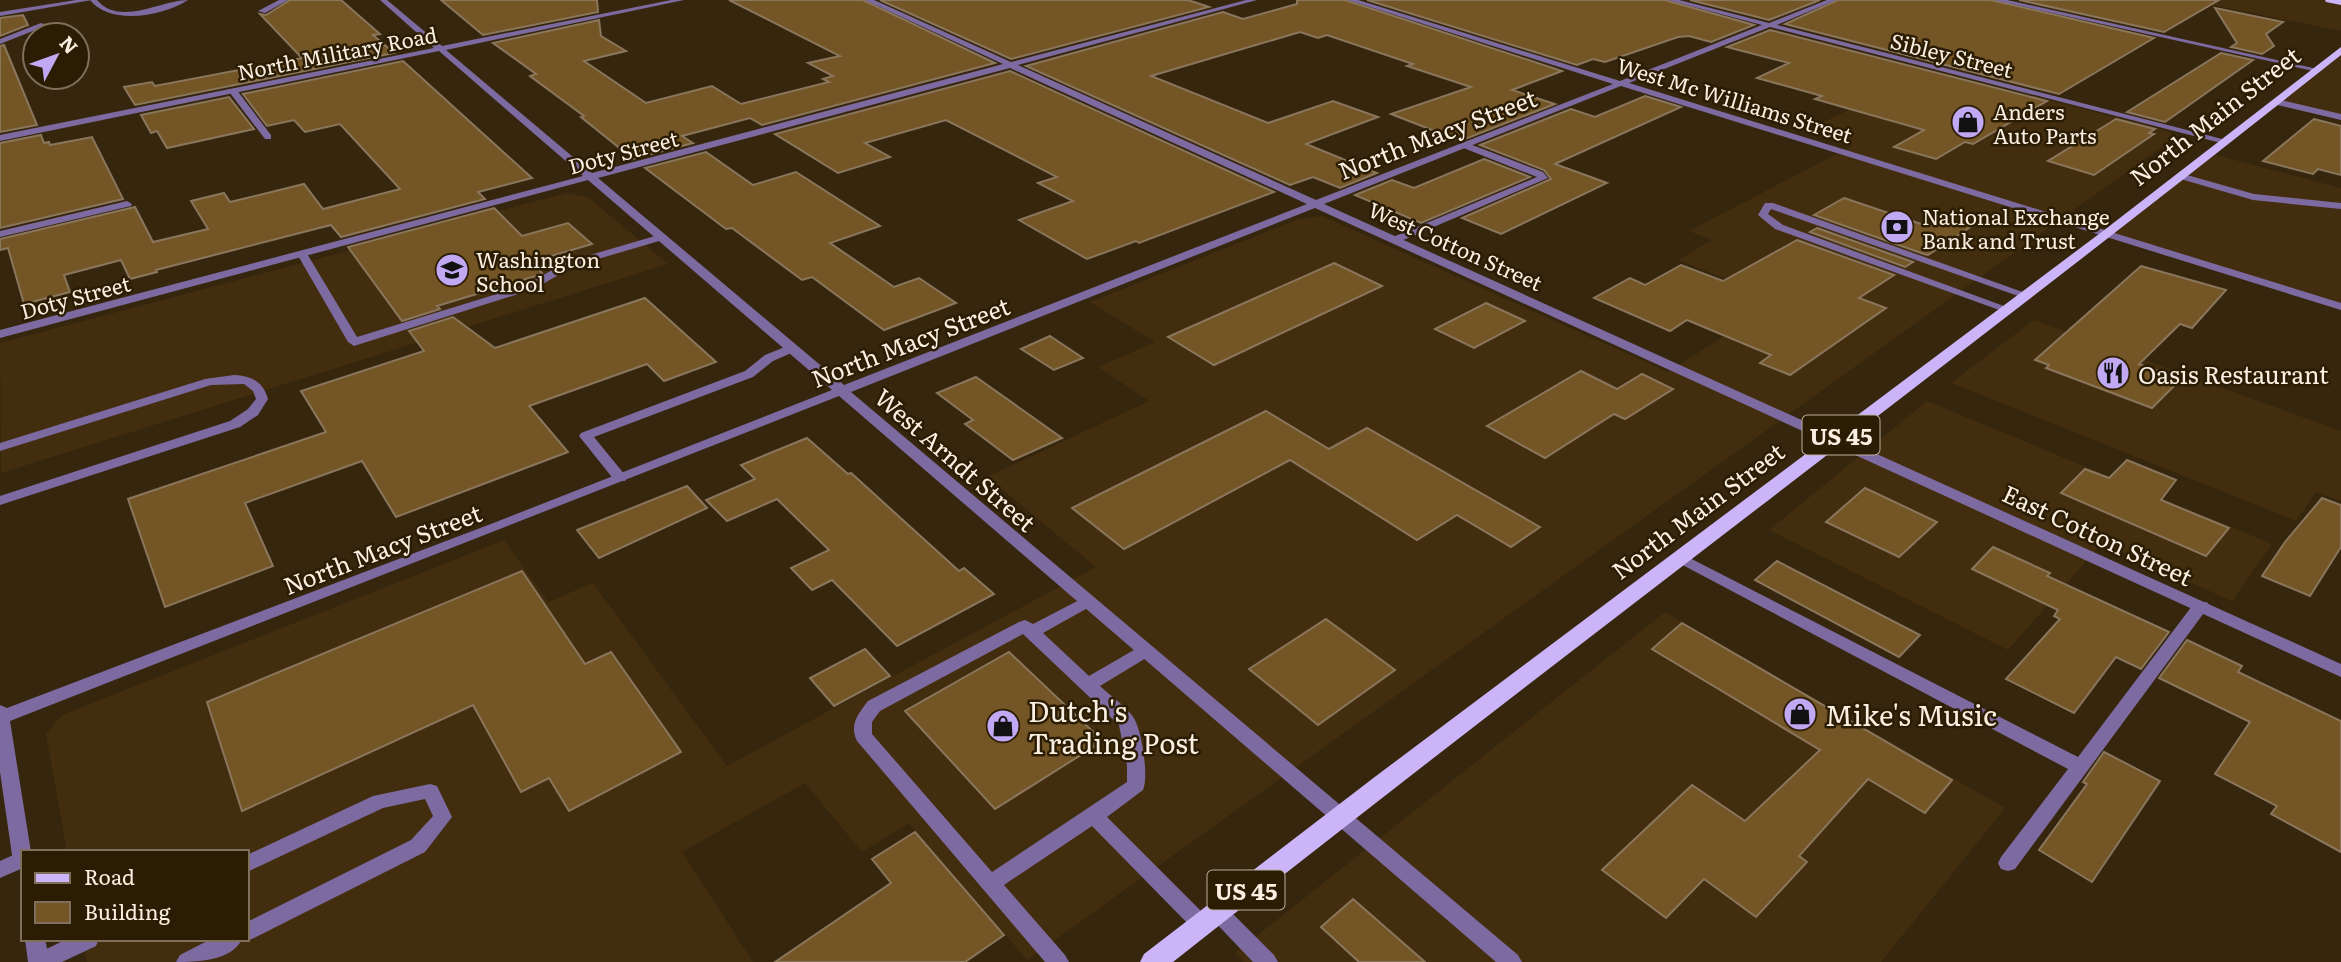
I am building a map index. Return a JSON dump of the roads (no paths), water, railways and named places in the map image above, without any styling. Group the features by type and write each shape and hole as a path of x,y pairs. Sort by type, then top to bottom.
{"main road":[{"path":"2329,0 2341,2"},
{"name":"North Main Street","path":"1153,962 1339,817 2108,234 2341,50"}],"street":[{"path":"0,14 91,0 104,12 124,13 165,7 185,0"},
{"path":"262,12 285,0"},
{"name":"West Arndt Street","path":"383,0 1511,962"},
{"name":"North Military Road","path":"0,138 681,0"},
{"name":"West Cotton Street","path":"868,0 1836,439"},
{"name":"Doty Street","path":"0,334 1254,0"},
{"name":"West Mc Williams Street","path":"1351,0 2341,307"},
{"name":"Sibley Street","path":"1671,0 2225,141"},
{"name":"North Macy Street","path":"0,718 620,478 1833,0"},
{"path":"1997,0 2318,70"},
{"path":"0,42 21,34"},
{"path":"233,91 268,136"},
{"path":"2276,102 2341,117"},
{"path":"1397,239 1543,178 1540,174 1464,145"},
{"path":"2180,177 2253,197 2341,206"},
{"path":"0,234 127,204"},
{"path":"1769,205 2015,302 1779,227 1763,215 1769,205"},
{"path":"302,254 354,342 530,287 570,264 662,237"},
{"path":"620,478 586,436 749,374 769,358 792,348"},
{"path":"0,447 209,382 230,379 251,381 261,390 262,399 253,412 235,424 0,501"},
{"name":"East Cotton Street","path":"1836,439 2341,671"},
{"path":"1680,558 2081,767"},
{"path":"1058,962 863,736 863,722 874,706 1087,601"},
{"path":"2008,863 2201,607"},
{"path":"990,884 1136,785 1136,766 1127,722 1028,629"},
{"path":"1088,685 1145,651"},
{"path":"0,712 21,850"},
{"path":"248,864 380,801 430,791 443,817 418,846 248,931"},
{"path":"1094,816 1210,918 1268,962"},
{"path":"0,870 21,861"},
{"path":"35,941 40,962 85,941"},
{"path":"187,962 228,941"}],"place":[{"name":"Anders Auto Parts","path":"1968,122"},
{"name":"National Exchange Bank and Trust","path":"1897,227"},
{"name":"Washington School","path":"452,270"},
{"name":"Oasis Restaurant","path":"2113,373"},
{"name":"Mike's Music","path":"1800,714"},
{"name":"Dutch's Trading Post","path":"1003,726"}]}
